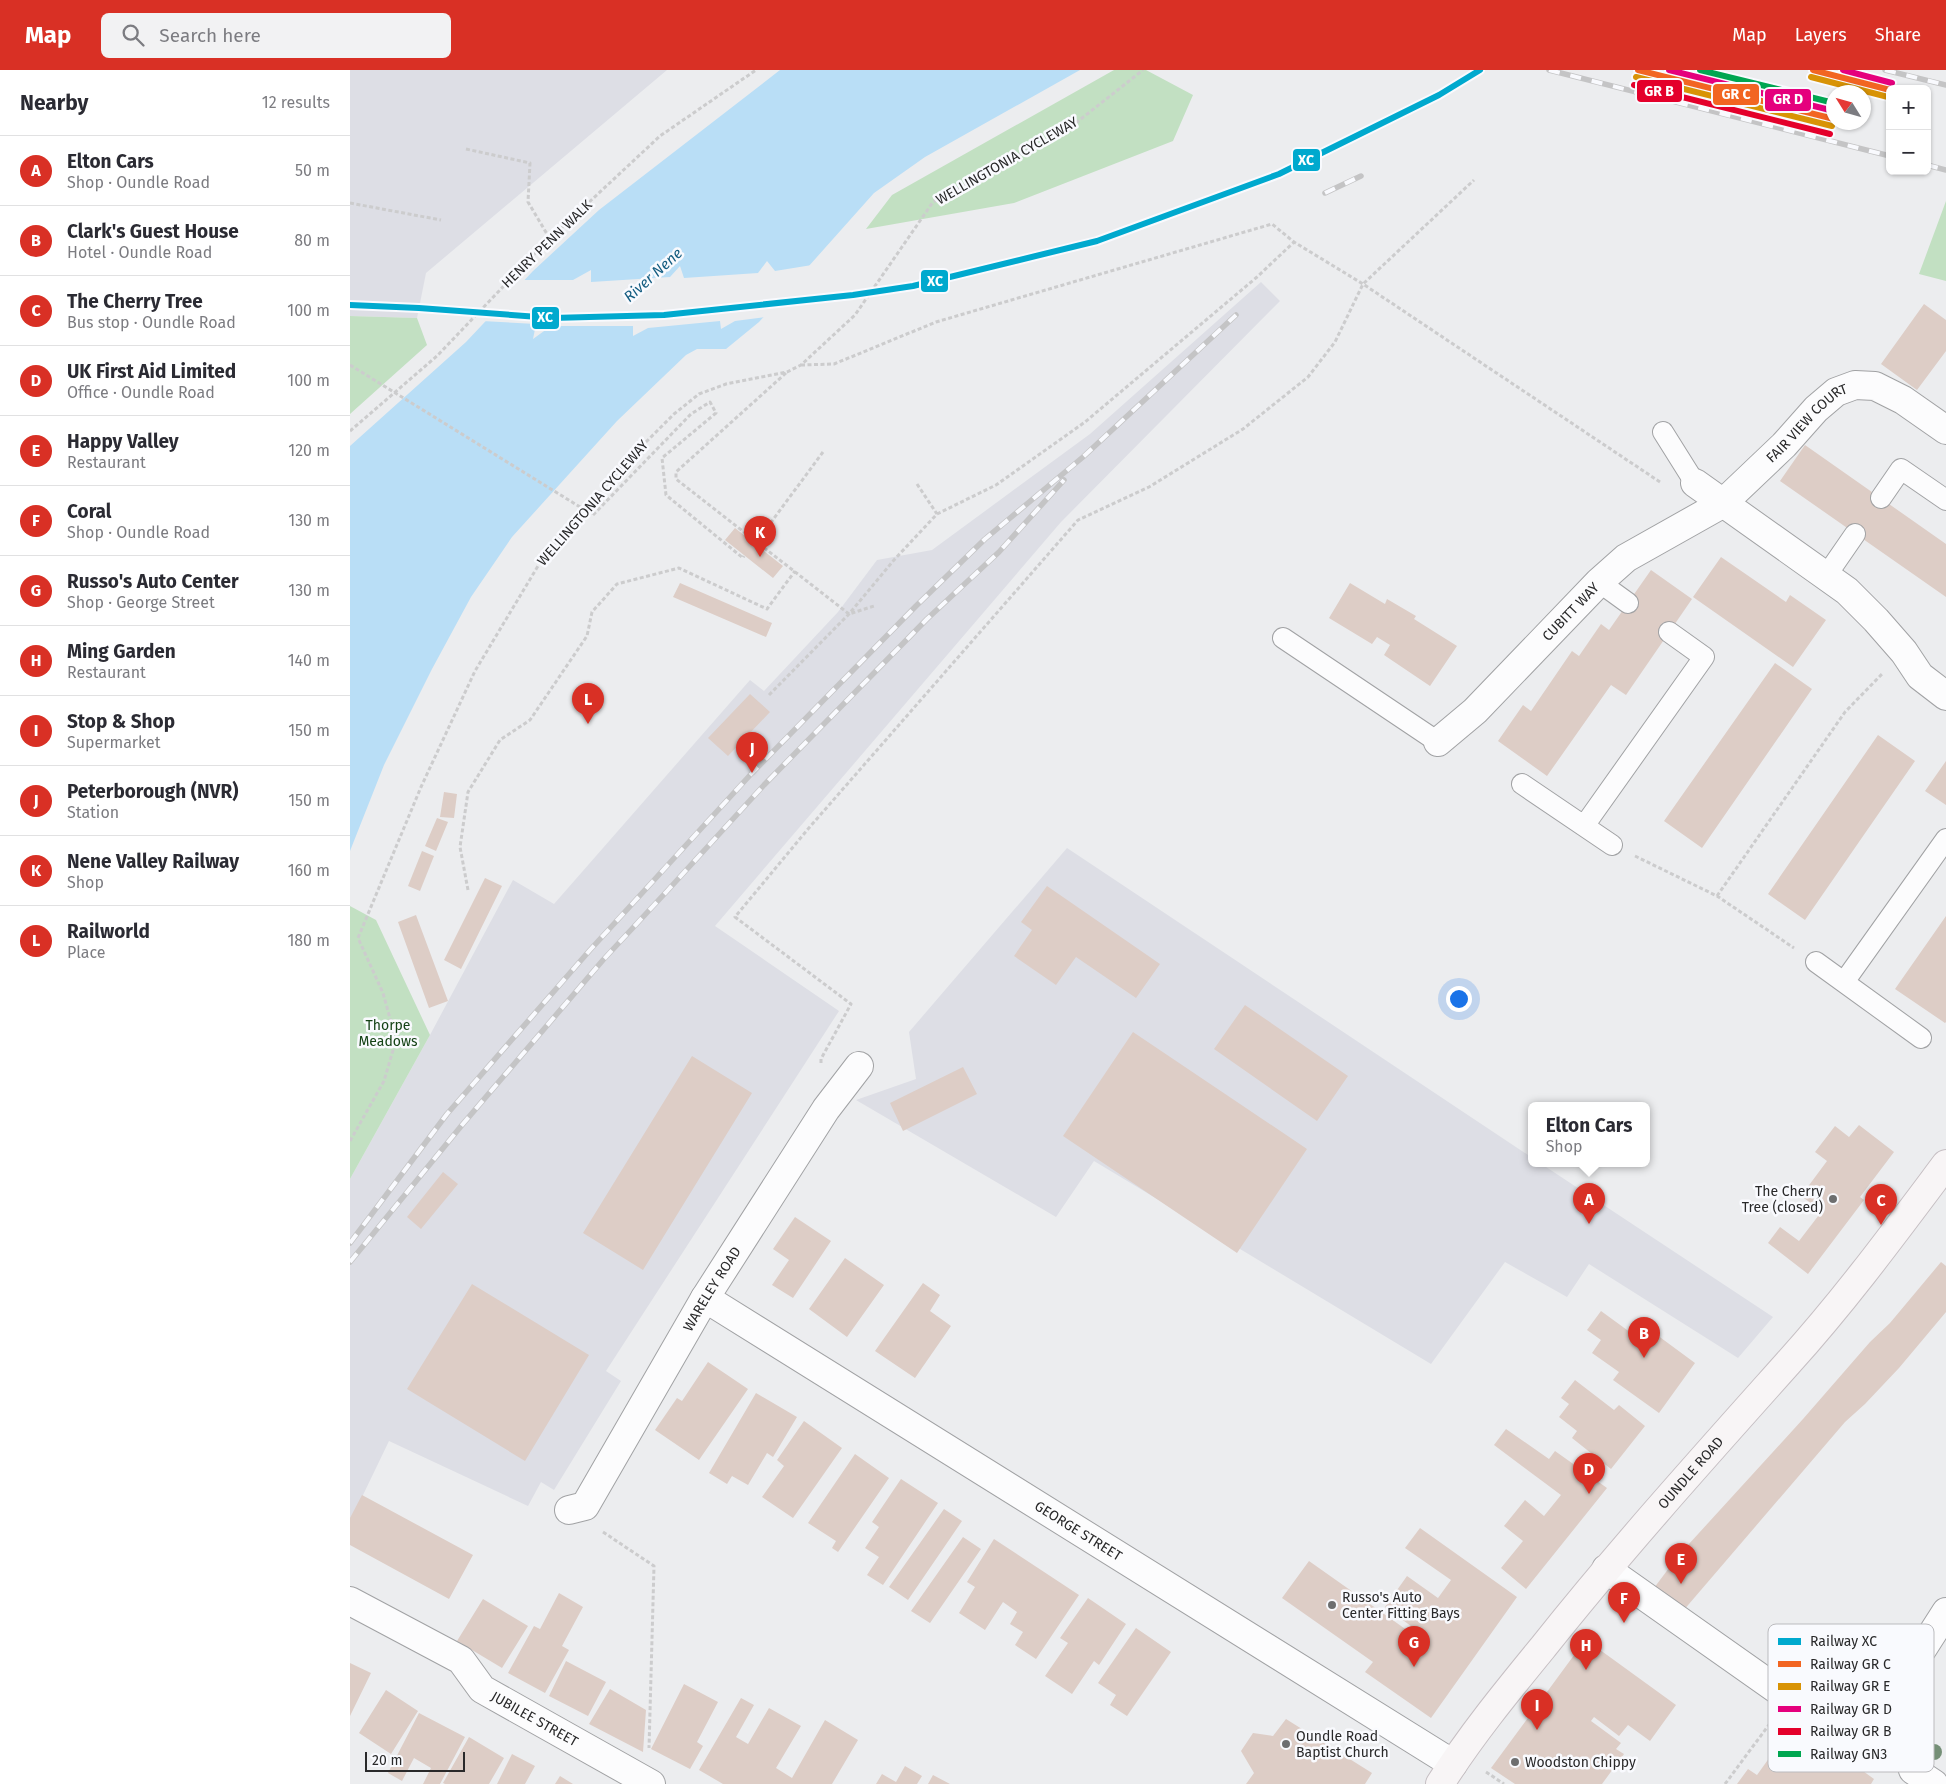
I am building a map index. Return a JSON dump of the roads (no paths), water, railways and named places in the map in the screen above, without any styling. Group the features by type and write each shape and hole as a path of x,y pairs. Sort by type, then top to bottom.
{"main road":[{"name":"OUNDLE ROAD","path":"1446,1774 1501,1698 1606,1569 1848,1293 1946,1164"}],"street":[{"name":"FAIR VIEW COURT","path":"1751,476 1784,445 1816,409 1836,392 1855,384 1875,386 1903,400 1946,430"},
{"name":"CUBITT WAY","path":"1438,742 1475,711 1599,582 1626,558 1722,504 1751,476"},
{"path":"1698,486 1847,591 1904,652 1920,676 1946,696"},
{"name":"WARELEY ROAD","path":"577,1508 705,1298 826,1109 859,1066"},
{"name":"GEORGE STREET","path":"705,1298 1446,1774"},
{"path":"1606,1569 1768,1679"},
{"name":"JUBILEE STREET","path":"350,1601 461,1660 482,1688 649,1783"},
{"path":"1934,1631 1946,1612"}],"lane":[{"path":"1663,432 1698,486"},
{"path":"1880,498 1900,469 1946,500"},
{"path":"1826,576 1855,534"},
{"path":"1599,582 1628,603"},
{"path":"1584,826 1704,657 1669,632"},
{"path":"1283,638 1438,742"},
{"path":"1522,784 1612,844"},
{"path":"1844,982 1946,839"},
{"path":"1816,962 1922,1038"}],"water":[{"name":"River Nene","path":"780,70 1080,70 925,157 874,193 759,322 726,349 697,349 686,355 617,421 512,537 471,597 432,669 384,765 350,851 350,446 466,342 533,271 599,210"}],"railway":[{"path":"1549,70 1886,155"},
{"path":"1885,70 1946,85"},
{"path":"1931,166 1946,170"},
{"path":"1325,193 1361,176"},
{"path":"350,1243 447,1114 590,950 752,773 916,606 985,539 1083,457 1236,315"},
{"path":"350,1262 462,1125 603,960 764,785 927,619 999,552 1064,480"}],"rail line":[{"name":"XC","path":"350,305 552,318 664,315 853,295 913,286 1097,241 1279,174 1439,95 1480,70"},
{"name":"GN3","path":"1700,70 1826,101"}],"place":[{"name":"Nene Valley Railway","path":"760,557"},
{"name":"Railworld","path":"588,724"},
{"name":"Peterborough (NVR)","path":"752,773"},
{"name":"The Cherry Tree (closed)","path":"1833,1199"},
{"name":"Elton Cars","path":"1589,1224"},
{"name":"The Cherry Tree","path":"1881,1225"},
{"name":"Clark's Guest House","path":"1644,1358"},
{"name":"UK First Aid Limited","path":"1589,1494"},
{"name":"Happy Valley","path":"1681,1584"},
{"name":"Russo's Auto Center Fitting Bays","path":"1332,1605"},
{"name":"Coral","path":"1624,1623"},
{"name":"Russo's Auto Center","path":"1414,1667"},
{"name":"Ming Garden","path":"1586,1670"},
{"name":"Stop & Shop","path":"1537,1730"},
{"name":"Oundle Road Baptist Church","path":"1286,1744"},
{"name":"Woodston Chippy","path":"1515,1762"}],"park label":[{"name":"Thorpe Meadows","path":"388,1034"}]}
